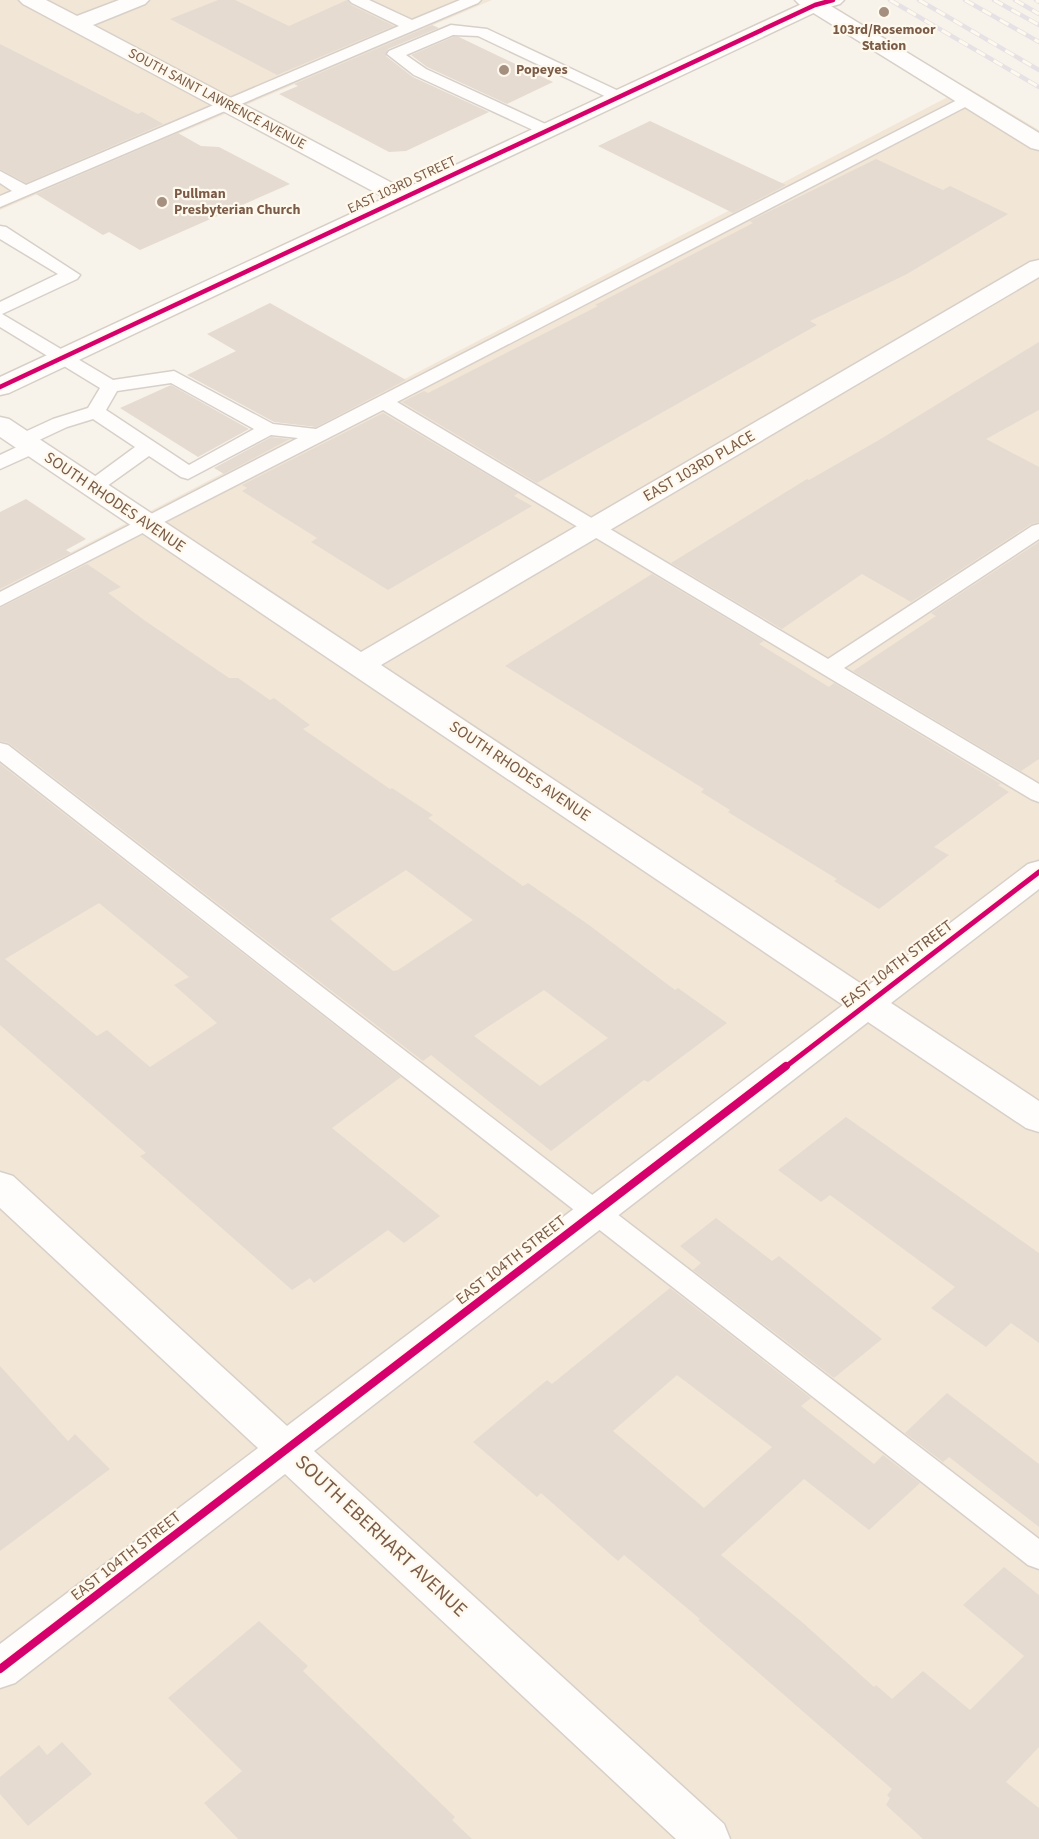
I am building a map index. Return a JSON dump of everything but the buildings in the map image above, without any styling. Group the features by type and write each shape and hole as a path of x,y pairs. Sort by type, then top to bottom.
{"street":[{"name":"SOUTH SAINT LAWRENCE AVENUE","path":"30,0 403,198"},
{"path":"76,24 138,0"},
{"path":"818,1 967,100 1039,143"},
{"name":"EAST 103RD STREET","path":"0,387 620,97 818,1"},
{"name":"EAST 103RD PLACE","path":"360,664 1039,267"},
{"name":"SOUTH RHODES AVENUE","path":"19,437 1039,1119"},
{"name":"EAST 104TH STREET","path":"0,1669 1039,872"},
{"name":"SOUTH EBERHART AVENUE","path":"0,1186 708,1839"}],"lane":[{"path":"357,0 412,26"},
{"path":"0,202 473,0"},
{"path":"546,131 420,72 395,54 451,30 481,32 620,97"},
{"path":"0,600 967,100"},
{"path":"0,176 25,191"},
{"path":"0,231 71,275 0,309"},
{"path":"0,319 110,386 174,377 268,429 318,435"},
{"path":"0,463 19,437 96,412 110,386"},
{"path":"383,402 1039,794"},
{"path":"96,412 188,473 268,429"},
{"path":"93,487 148,447"},
{"path":"829,668 1039,530"},
{"path":"0,750 1039,1556"}],"shaded area":[{"path":"0,0 492,0 0,210"},
{"path":"967,87 1039,130 1039,1839 0,1839 0,589"}],"railway":[{"path":"890,0 1039,87"},
{"path":"919,0 1039,70"},
{"path":"965,0 1039,42"},
{"path":"994,0 1039,25"},
{"path":"1015,0 1039,14"}],"cycle path":[{"path":"0,387 815,5 833,0"},
{"path":"0,1669 1039,872"}],"place":[{"name":"103rd/Rosemoor Station","path":"884,12"},
{"name":"Popeyes","path":"504,70"},
{"name":"Pullman Presbyterian Church","path":"162,202"}]}
